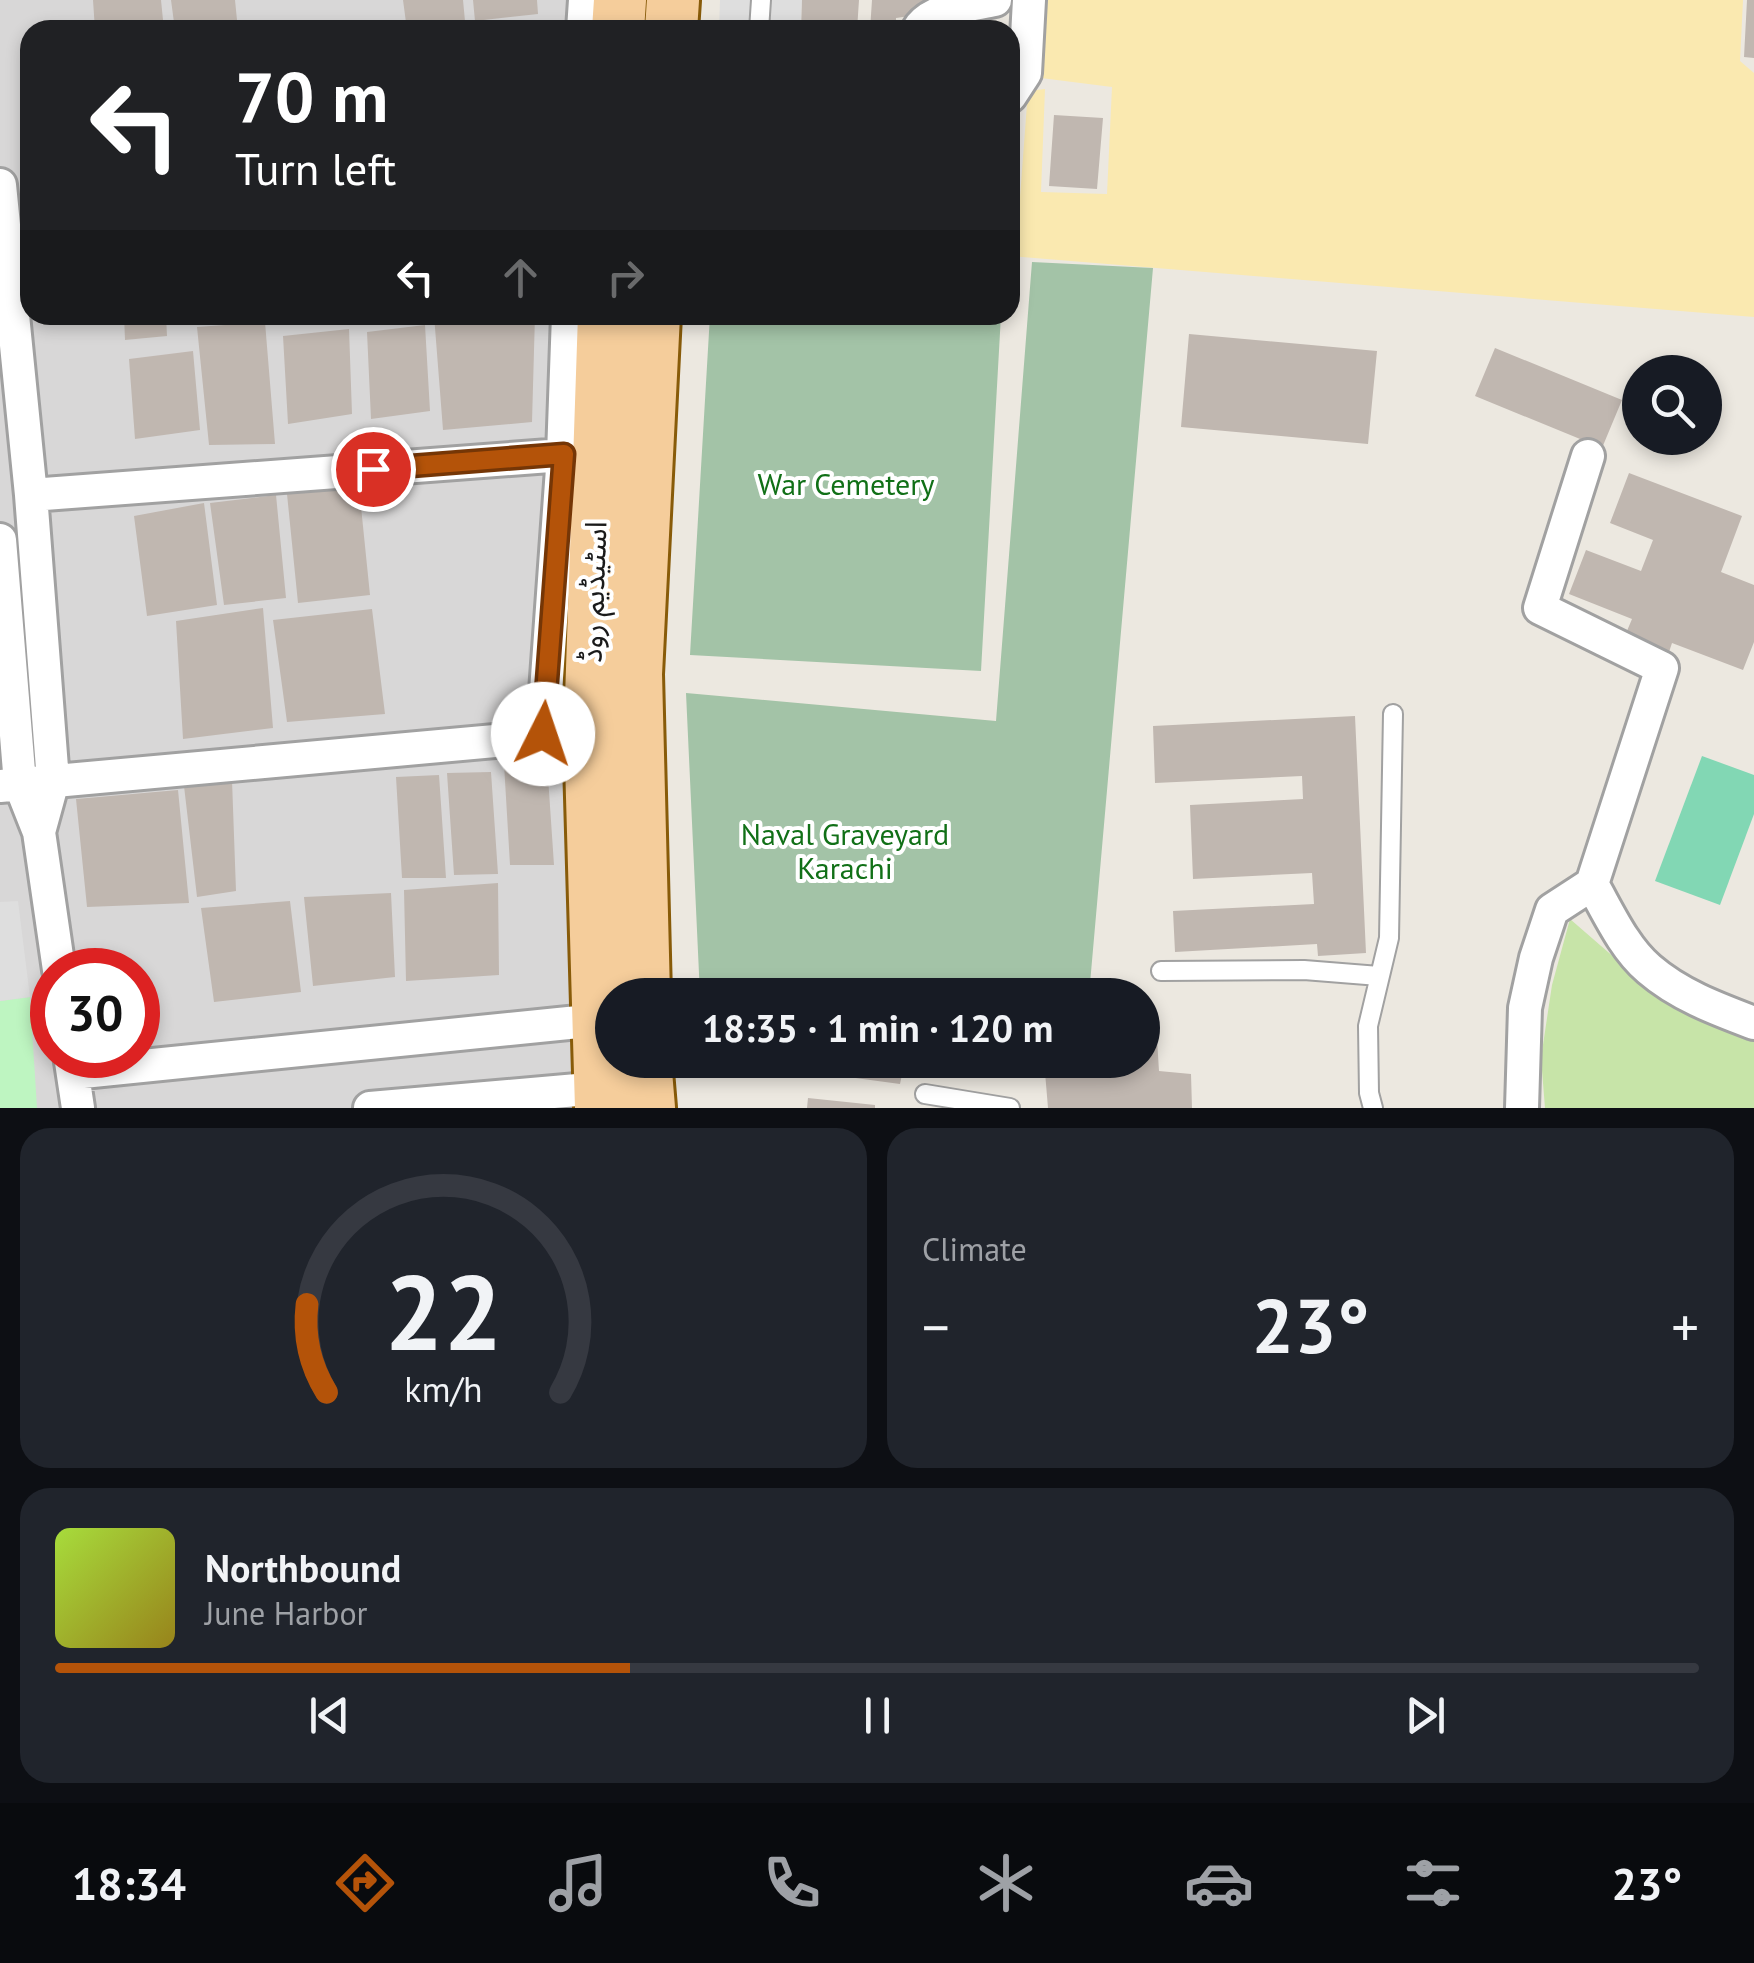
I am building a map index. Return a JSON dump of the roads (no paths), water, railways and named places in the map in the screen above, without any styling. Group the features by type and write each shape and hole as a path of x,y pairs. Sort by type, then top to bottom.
{"main road":[{"name":"اسٹیڈیم روڈ","path":"597,978 590,728 604,325"},
{"name":"اسٹیڈیم روڈ","path":"644,978 636,674 653,325"},
{"path":"647,1078 649,1108"}],"street":[{"path":"928,20 960,7 996,0"},
{"path":"1020,81 1025,73 1029,0"},
{"path":"8,207 31,495 24,784"},
{"path":"24,784 543,734 564,454 568,325"},
{"path":"31,495 564,454"},
{"path":"1522,1108 1525,1008 1536,958 1552,910 1592,884 1662,668 1540,608 1588,456"},
{"path":"0,540 24,784 39,832 55,948"},
{"path":"1592,884 1619,930 1648,968 1698,1001 1754,1023"},
{"path":"160,1057 595,1020"},
{"path":"74,1078 78,1108"},
{"path":"370,1108 600,1098"}],"lane":[{"path":"1373,1108 1369,1093 1368,1026 1390,938 1392,714"},
{"path":"1161,971 1304,970 1380,976"},
{"path":"925,1094 1010,1108"}],"park label":[{"name":"War Cemetery","path":"846,485"},
{"name":"Naval Graveyard Karachi","path":"845,852"}]}
